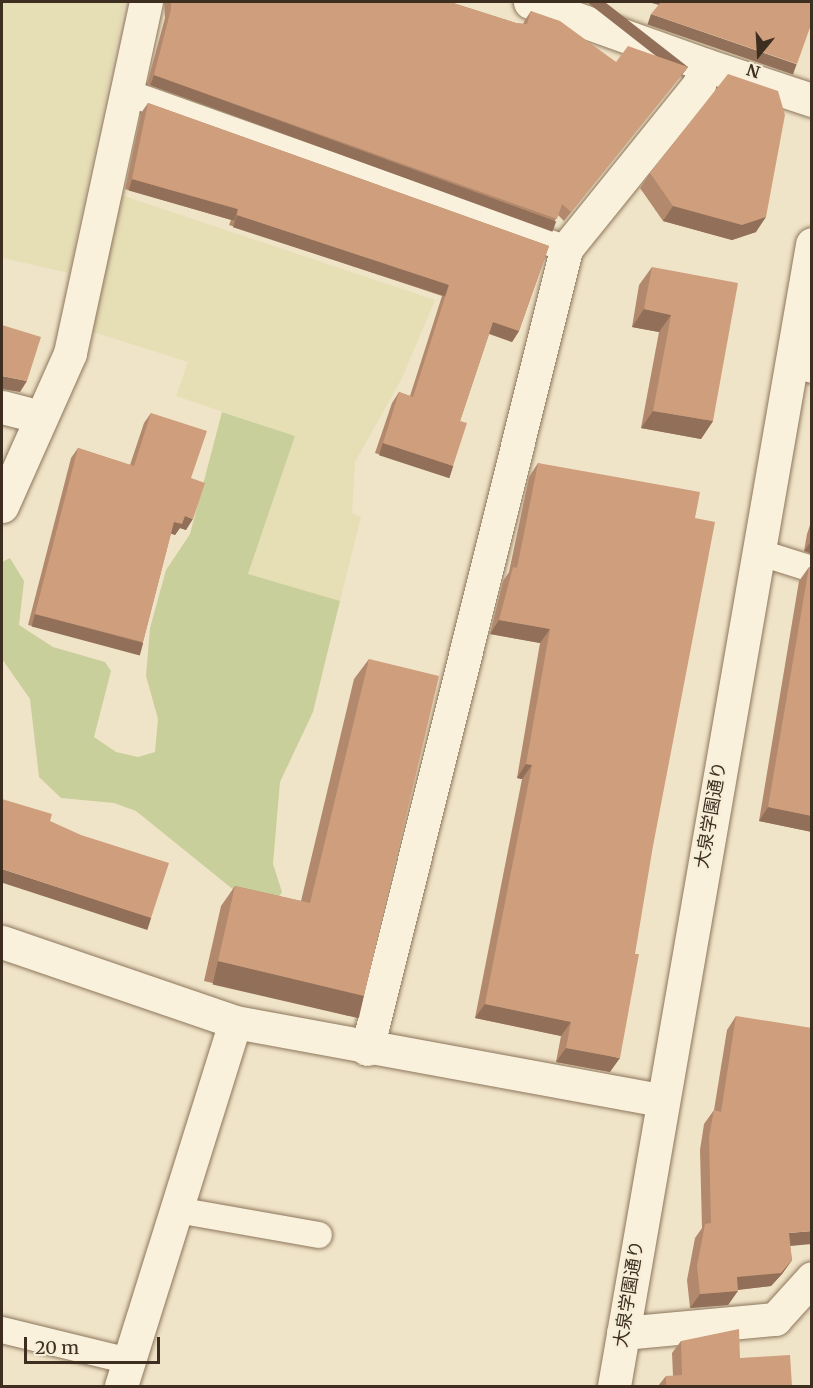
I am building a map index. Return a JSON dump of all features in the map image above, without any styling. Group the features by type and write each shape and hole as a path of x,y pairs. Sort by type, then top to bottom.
{"street":[{"path":"2,506 70,353 146,2"},
{"path":"530,2 812,100"},
{"path":"367,1049 566,249 699,84 706,65"},
{"name":"大泉学園通り","path":"614,1386 661,1100 758,552 801,367 812,244"},
{"path":"2,407 41,417"},
{"path":"2,942 235,1022 367,1049 661,1100"},
{"path":"125,1374 235,1022"},
{"path":"623,1333 775,1318 812,1278"}],"lane":[{"path":"126,92 566,249"},
{"path":"758,552 812,569"},
{"path":"177,1210 319,1236"},
{"path":"2,1330 125,1374"}],"shaded area":[{"path":"2,2 125,2 69,273 2,258"},
{"path":"118,194 435,300 402,378 355,462 352,513 361,517 340,601 248,575 295,436 176,396 188,362 87,330"}],"green space":[{"path":"222,412 295,436 248,574 340,601 313,712 280,782 273,864 282,892 276,902 235,891 136,811 114,803 61,798 39,777 30,699 2,659 2,562 10,558 24,581 19,625 53,647 105,662 111,671 94,737 116,752 138,757 155,752 158,719 146,676 150,628 166,570 190,534"}],"building":[{"path":"171,2 450,2 516,23 527,24 531,11 560,21 616,62 628,46 688,67 571,212 562,204 557,219 154,75"},
{"path":"661,2 812,2 812,22 797,64 651,14"},
{"path":"728,74 778,91 785,115 766,217 742,225 673,206 650,173"},
{"path":"148,103 549,246 519,331 493,322 460,421 467,423 453,466 383,443 399,392 413,397 449,285 237,215 238,209 132,179"},
{"path":"652,267 738,283 713,421 653,411 671,315 644,309"},
{"path":"2,325 41,337 27,381 2,376"},
{"path":"151,413 207,431 191,478 205,483 193,519 185,516 182,524 174,522 143,642 35,614 78,448 134,466"},
{"path":"538,463 700,492 695,518 715,522 653,846 635,954 639,954 620,1058 566,1048 571,1022 485,1004 532,765 526,764 550,629 499,620 513,567 517,568"},
{"path":"809,567 812,567 812,816 768,807"},
{"path":"369,659 439,676 364,996 218,961 235,886 310,903"},
{"path":"2,799 52,814 50,821 81,835 169,863 151,918 2,869"},
{"path":"736,1016 812,1028 812,1231 789,1233 792,1260 781,1273 737,1277 738,1291 700,1294 697,1266 705,1224 711,1223 709,1137 714,1110 721,1112"},
{"path":"739,1329 740,1358 790,1355 792,1386 666,1386 666,1376 682,1375 681,1341"}]}
